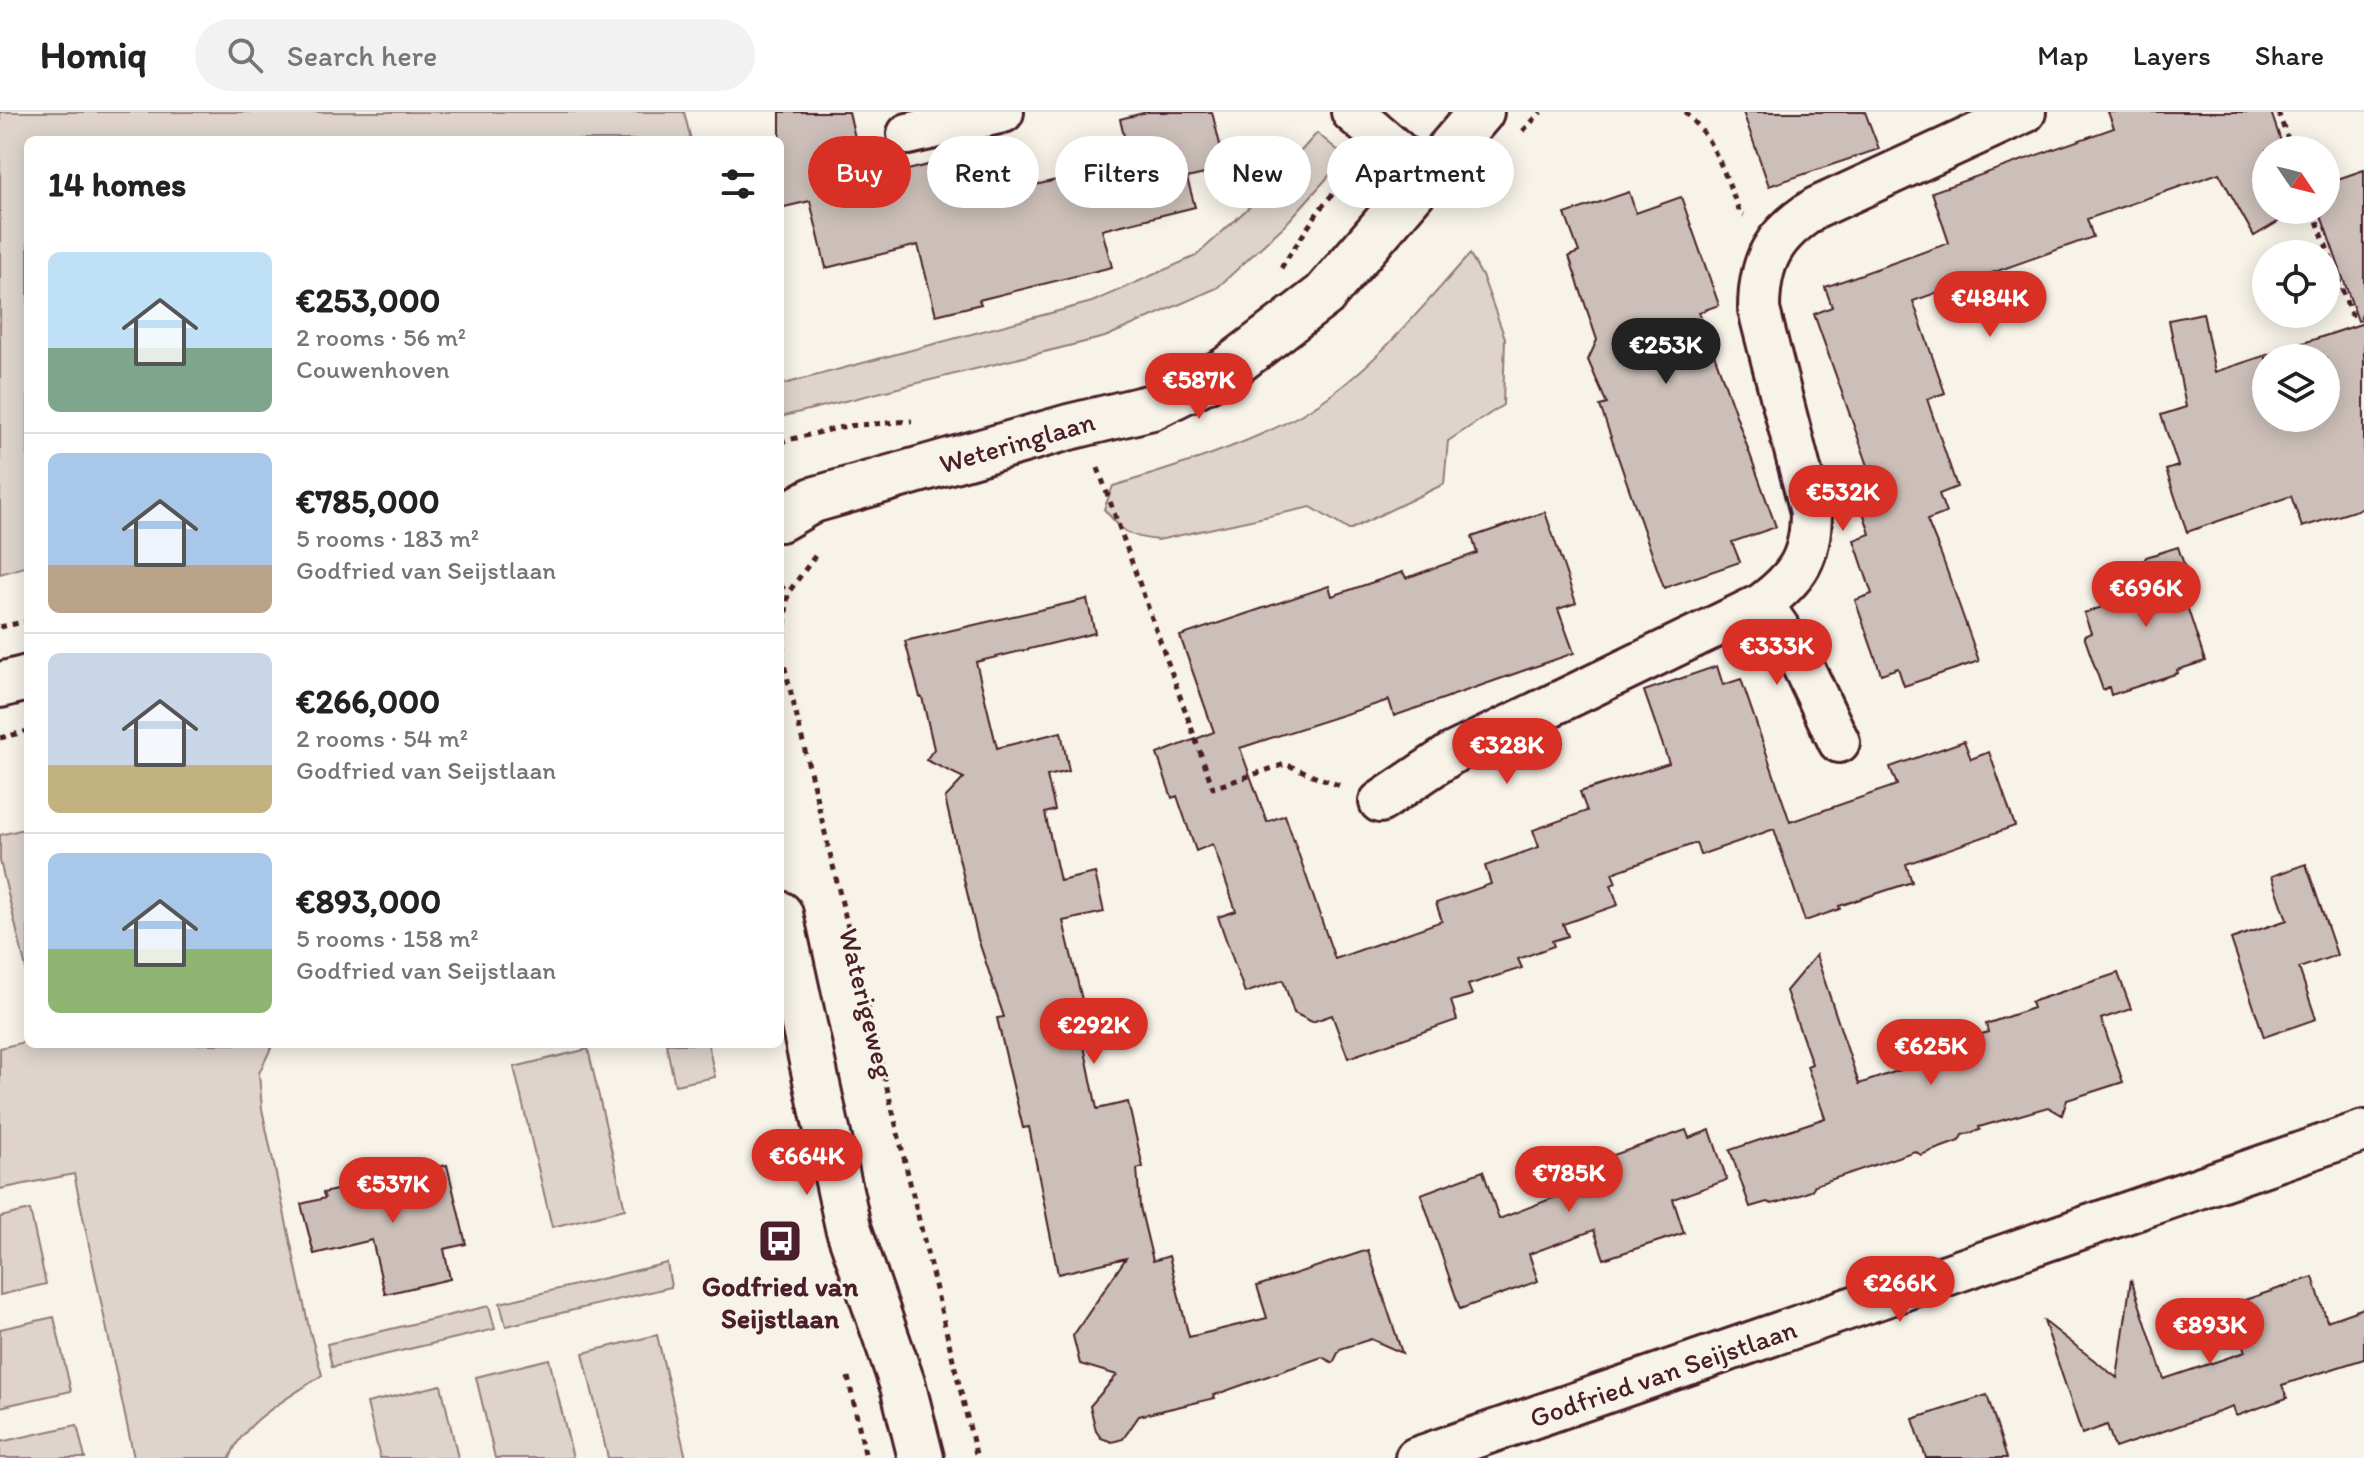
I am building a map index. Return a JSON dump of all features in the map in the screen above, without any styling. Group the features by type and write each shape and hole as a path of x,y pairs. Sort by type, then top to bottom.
{"street":[{"path":"908,134 1003,112"},
{"name":"Weteringlaan","path":"1460,136 1481,112"},
{"path":"1380,802 1451,754 1762,604 1785,587 1801,566 1811,539 1811,512 1759,310 1759,280 1777,239 1796,220 1816,208 2025,112"},
{"name":"Weteringlaan","path":"784,517 813,500 1069,427 1152,407 1226,370 1324,295 1397,208"},
{"path":"1762,604 1798,656 1839,742"},
{"path":"0,685 24,679"},
{"path":"784,932 848,1227 903,1386 921,1458"},
{"name":"Godfried van Seijstlaan","path":"1416,1458 2364,1131"}],"path":[{"path":"1685,112 1713,144 1740,213 1777,239"},
{"path":"2278,112 2287,136"},
{"path":"1277,273 1320,209 1366,124"},
{"path":"2318,224 2351,314 2364,317"},
{"name":"Weteringlaan","path":"784,441 846,426 916,421"},
{"path":"1098,467 1213,788 1285,764 1380,802"},
{"name":"Waterigeweg","path":"784,589 788,593 784,635"},
{"path":"0,627 24,622"},
{"name":"Waterigeweg","path":"784,664 977,1458"},
{"path":"0,738 24,732"}],"shaded area":[{"path":"0,112 684,112 690,136 24,136 24,567 0,574"},
{"path":"1317,133 1327,141 1327,178 1311,196 1311,140"},
{"path":"1248,208 1300,208 1217,288 1105,337 784,416 784,384 1092,302 1196,256"},
{"path":"1470,254 1483,278 1505,338 1503,405 1448,441 1444,484 1349,530 1311,507 1158,540 1127,532 1104,509 1113,486 1235,445 1281,425 1326,399 1392,341"},
{"path":"24,829 24,960 0,861 0,835"},
{"path":"24,1042 24,1048 271,1048 259,1073 262,1109 322,1375 257,1421 236,1444 230,1458 134,1458 74,1174 0,1189 0,1048"},
{"path":"667,1048 709,1048 715,1077 675,1085"},
{"path":"588,1049 625,1209 552,1227 514,1067"},
{"path":"30,1210 46,1284 0,1295 0,1217"},
{"path":"667,1263 671,1287 506,1326 500,1303"},
{"path":"489,1306 495,1329 332,1367 327,1344"},
{"path":"54,1317 71,1391 0,1407 0,1329"},
{"path":"657,1335 686,1458 608,1458 583,1353"},
{"path":"549,1359 573,1458 495,1458 476,1377"},
{"path":"441,1385 458,1458 380,1458 367,1403"},
{"path":"77,1425 85,1458 0,1458 0,1442"}],"building":[{"path":"780,112 849,112 855,136 808,136 808,201 784,207 784,136 780,136"},
{"path":"1147,112 1212,112 1218,136 1204,136 1204,174 1188,178 1188,136 1124,136 1120,119"},
{"path":"1743,112 1865,112 1879,149 1769,186"},
{"path":"2108,112 2271,112 2279,136 2252,136 2252,224 2274,224 2254,236 2219,173 2087,219 2093,237 1913,301 1945,393 1927,399 1957,487 1939,494 1946,513 1927,520 1979,661 1904,686 1898,668 1881,674 1855,600 1872,594 1854,540 1870,534 1853,480 1871,474 1814,314 1832,307 1825,287 1949,243 1932,192 2114,128"},
{"path":"927,165 927,208 1039,208 1039,184 1055,180 1055,208 1188,208 1188,182 1195,207 1102,230 1112,267 979,300 981,304 936,315 918,245 826,268 812,208 911,208 911,169"},
{"path":"2364,170 2364,320 2358,321 2340,270 2340,240 2330,240 2324,224 2340,224 2340,178"},
{"path":"1629,192 1636,213 1681,197 1719,305 1699,312 1776,527 1732,542 1740,562 1664,588 1600,406 1607,404 1588,360 1597,340 1569,256 1579,252 1565,214"},
{"path":"2203,313 2215,372 2252,360 2252,432 2340,432 2340,344 2300,344 2364,323 2364,508 2302,527 2291,496 2187,532 2166,470 2178,466 2161,415 2186,407 2169,320"},
{"path":"1545,512 1576,603 1558,609 1574,653 1394,716 1389,700 1240,748 1267,822 1285,815 1335,959 1442,921 1436,903 1491,884 1485,866 1539,847 1533,830 1587,811 1580,792 1669,763 1644,691 1717,666 1723,685 1741,679 1790,822 1897,785 1890,767 1964,741 1971,759 1989,752 2015,826 1906,864 1912,882 1839,906 1840,909 1805,921 1774,829 1700,855 1696,843 1612,873 1616,883 1611,885 1618,905 1563,924 1568,936 1552,941 1554,946 1518,959 1522,968 1468,985 1472,995 1451,1001 1457,1020 1348,1058 1332,1015 1312,1022 1294,1013 1283,980 1245,993 1218,917 1236,911 1213,844 1196,851 1177,796 1172,798 1157,754 1214,732 1180,636 1329,586 1332,596 1403,572 1406,578 1477,553 1472,537"},
{"path":"2178,547 2191,585 2181,588 2205,661 2111,695 2109,687 2103,690 2084,636 2091,633 2084,613 2146,592 2139,572 2146,557"},
{"path":"1087,599 1095,633 976,662 997,748 1061,732 1069,771 1047,776 1055,810 1045,813 1060,881 1095,873 1104,912 1063,921 1089,1029 1081,1031 1097,1109 1128,1102 1143,1167 1137,1169 1140,1207 1153,1261 1169,1256 1189,1337 1267,1318 1257,1286 1368,1250 1402,1353 1371,1339 1340,1349 1333,1363 1322,1357 1214,1395 1215,1398 1139,1416 1123,1439 1112,1442 1101,1438 1096,1431 1090,1406 1117,1375 1080,1364 1073,1336 1126,1258 1058,1274 1029,1127 1023,1128 997,1018 1004,1017 978,939 945,798 964,778 926,760 934,749 905,641"},
{"path":"2306,864 2337,955 2299,968 2316,1019 2264,1037 2231,939 2287,920 2272,876"},
{"path":"1816,955 1859,1084 1966,1048 1964,1040 1988,1032 1986,1024 2033,1008 2031,1002 2118,973 2131,1009 2101,1019 2123,1082 2067,1100 2062,1115 2048,1107 1979,1127 1980,1130 1962,1135 1959,1141 1921,1155 1915,1151 1815,1185 1811,1191 1783,1201 1750,1207 1730,1150 1825,1118 1807,1066 1812,1064 1786,991"},
{"path":"1686,1130 1689,1138 1710,1130 1727,1180 1673,1199 1684,1233 1604,1259 1594,1230 1529,1254 1538,1281 1460,1309 1421,1194 1483,1171 1499,1219 1571,1191 1564,1172"},
{"path":"447,1165 466,1244 444,1249 450,1279 385,1294 372,1240 314,1254 301,1204 325,1198 323,1193"},
{"path":"2313,1277 2327,1321 2364,1308 2364,1359 2282,1385 2287,1398 2236,1416 2233,1407 2115,1448 2107,1425 2082,1434 2044,1321 2117,1378 2131,1279 2164,1379 2245,1352 2230,1305"},
{"path":"1987,1395 2007,1458 1926,1458 1913,1419"}],"place":[{"name":"Godfried van Seijstlaan","path":"780,1241"}]}
